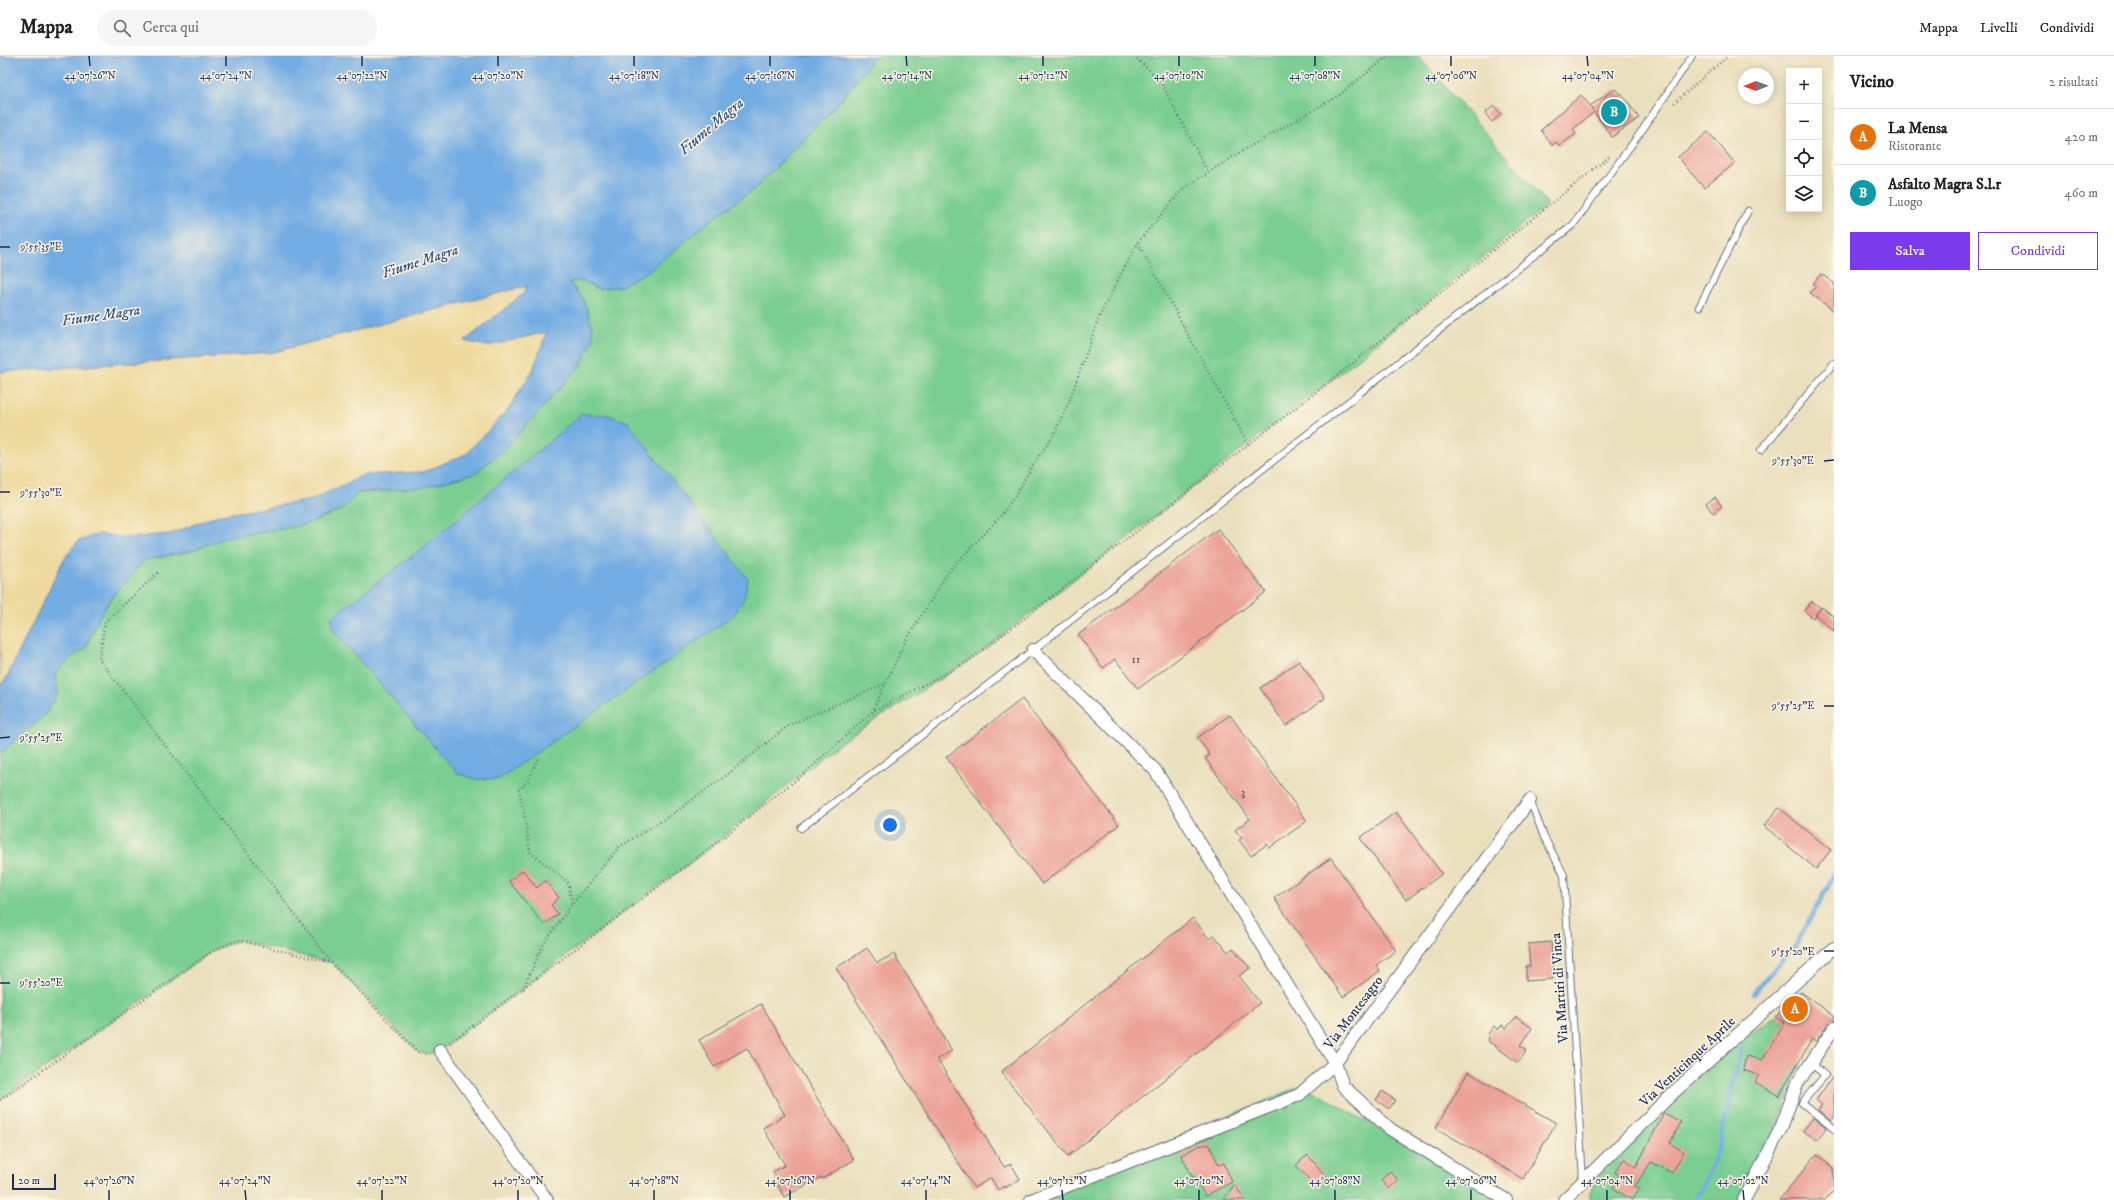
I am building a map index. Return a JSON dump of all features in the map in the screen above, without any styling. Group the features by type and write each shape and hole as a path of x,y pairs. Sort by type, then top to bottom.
{"street":[{"path":"1031,1200 1299,1095 1334,1063 1155,770 1033,650"},
{"name":"Via Montesagro","path":"1506,1200 1390,1129 1343,1086 1334,1063 1530,800"},
{"name":"Via Venticinque Aprile","path":"1564,1200 1674,1092 1834,948"},
{"path":"1744,1200 1781,1128 1797,1084 1834,1028"},
{"path":"440,1050 547,1200"}],"lane":[{"path":"801,828 1033,650 1573,225 1644,130 1692,56"},
{"path":"1699,307 1748,211"},
{"path":"1761,450 1834,363"},
{"name":"Via Martiri di Vinca","path":"1530,800 1544,837 1564,875 1583,1181"},
{"path":"1810,1063 1825,1075 1802,1103 1834,1129"}],"path":[{"path":"1134,56 1160,80 1208,173"},
{"path":"872,712 905,642 949,571 999,518 1017,493 1032,466 1053,436 1069,402 1100,315 1138,242 1183,189 1242,151 1338,96 1388,56"},
{"path":"1672,104 1728,56"},
{"path":"158,573 105,622 99,659 332,963 418,1052 428,1054 440,1050 702,854 807,770 872,712 969,661 1333,379 1614,153"},
{"path":"1138,242 1248,444"},
{"path":"522,989 543,945 572,904 619,847 671,815 728,774 789,726 884,684"},
{"path":"538,759 528,781 519,790 530,852 568,883 572,904"},
{"path":"0,1100 220,948 238,940 332,963"}],"green space":[{"path":"876,56 1418,56 1548,204 1333,379 969,661 841,742 702,854 440,1050 428,1054 418,1052 332,963 238,940 214,950 0,1100 0,757 2,752 58,694 55,674 70,658 85,649 99,617 114,595 145,560 191,551 227,537 270,531 310,523 341,510 358,493 380,492 474,474 551,399 583,299 569,282 583,281 599,289 711,220 757,187 841,100","holes":["423,548 346,644 333,630 332,617","510,881 537,888 546,881 559,898 551,905 558,914 544,925"]},
{"path":"1775,1017 1785,1023 1796,1064 1800,1066 1792,1082 1777,1127 1740,1200 1590,1200 1590,1192 1598,1177 1650,1122 1729,1049"},
{"path":"1303,1085 1504,1200 1031,1200"}],"sand":[{"path":"527,285 523,294 465,341 488,346 547,331 533,370 508,410 466,454 424,472 364,475 312,500 216,516 170,534 129,538 99,534 64,559 7,677 0,686 0,372 270,353"}],"water":[{"name":"Fiume Magra","path":"0,56 876,56 841,100 757,187 711,220 650,270 621,286 599,289 583,281 569,282 583,299 592,325 593,340 581,365 505,449 474,474 424,487 358,493 341,510 310,523 270,531 227,537 191,551 145,560 114,595 99,617 85,649 70,658 55,674 58,694 44,716 2,752 0,757 0,686 7,677 64,559 78,541 99,534 129,538 170,534 216,516 312,500 364,475 424,472 466,454 508,410 533,370 547,332 488,346 465,341 523,294 527,286 270,353 0,372"},
{"path":"582,414 608,415 628,422 748,579 744,598 734,615 499,779 475,779 457,773 333,630 332,617 423,548"}],"building":[{"path":"1615,89 1620,94 1621,93 1639,118 1612,137 1594,112 1573,129 1576,134 1559,146 1556,142 1552,145 1541,130 1581,95 1593,110 1590,106"},
{"path":"1494,106 1501,114 1492,122 1485,113"},
{"path":"1708,132 1735,163 1704,188 1678,157"},
{"path":"1821,274 1834,283 1834,311 1810,293 1816,286 1813,284"},
{"path":"1715,497 1722,506 1713,513 1706,504"},
{"path":"1218,529 1266,592 1138,689 1115,659 1103,668 1078,635"},
{"path":"1812,601 1821,608 1813,618 1804,611"},
{"path":"1822,607 1834,617 1834,631 1815,615"},
{"path":"1299,661 1325,698 1286,726 1260,688"},
{"path":"1022,699 1119,825 1042,884 946,757"},
{"path":"1230,715 1307,821 1269,848 1267,844 1251,856 1239,840 1242,838 1235,830 1250,819 1205,758 1210,755 1197,738"},
{"path":"1779,808 1831,850 1816,869 1764,826"},
{"path":"1396,812 1442,874 1406,900 1360,838"},
{"path":"1331,858 1396,951 1376,965 1380,971 1343,997 1274,898"},
{"path":"523,870 537,888 545,881 559,898 551,905 558,914 544,925 509,881"},
{"path":"1193,918 1209,939 1214,935 1228,952 1233,948 1250,968 1239,976 1260,1003 1068,1156 1001,1072"},
{"path":"1551,942 1553,979 1526,981 1526,966 1530,966 1528,944"},
{"path":"867,948 877,963 894,954 952,1051 937,1059 1004,1167 1011,1164 1020,1179 1005,1188 1004,1186 998,1190 991,1178 974,1188 836,968"},
{"path":"1801,992 1834,1016 1834,1021 1828,1024 1816,1041 1812,1039 1779,1096 1755,1082 1759,1075 1743,1070 1746,1056 1762,1060 1785,1023 1775,1017"},
{"path":"761,1004 854,1160 822,1179 821,1177 784,1197 775,1180 777,1179 773,1172 785,1165 763,1128 785,1115 747,1048 714,1067 699,1040"},
{"path":"1516,1017 1532,1028 1520,1045 1527,1050 1518,1063 1488,1041 1489,1038 1487,1036 1494,1026 1498,1030 1502,1025 1506,1028"},
{"path":"1468,1072 1556,1123 1523,1179 1436,1128"},
{"path":"1834,1075 1834,1117 1831,1121 1818,1110 1822,1105 1816,1100"},
{"path":"1382,1091 1395,1100 1389,1109 1376,1100"},
{"path":"1664,1113 1681,1122 1670,1143 1684,1152 1672,1173 1651,1162 1635,1186 1640,1189 1632,1200 1613,1188 1619,1175 1615,1172 1624,1159 1636,1167"},
{"path":"1813,1118 1826,1128 1817,1140 1803,1131"},
{"path":"1209,1144 1219,1165 1224,1163 1232,1182 1205,1196 1195,1177 1193,1178 1181,1155 1198,1146"},
{"path":"1817,1154 1834,1168 1834,1189 1825,1200 1779,1200"},
{"path":"1308,1155 1328,1179 1317,1188 1296,1165"},
{"path":"1390,1171 1398,1180 1389,1189 1381,1180"},
{"path":"1234,1185 1246,1200 1223,1200"}],"waterway":[{"path":"1754,993 1795,946 1828,887 1834,872"},
{"path":"1695,1200 1712,1165 1718,1146 1724,1126 1741,1048"}],"place":[{"name":"Asfalto Magra S.l.r","path":"1614,112"},
{"name":"La Mensa","path":"1795,1009"}]}
